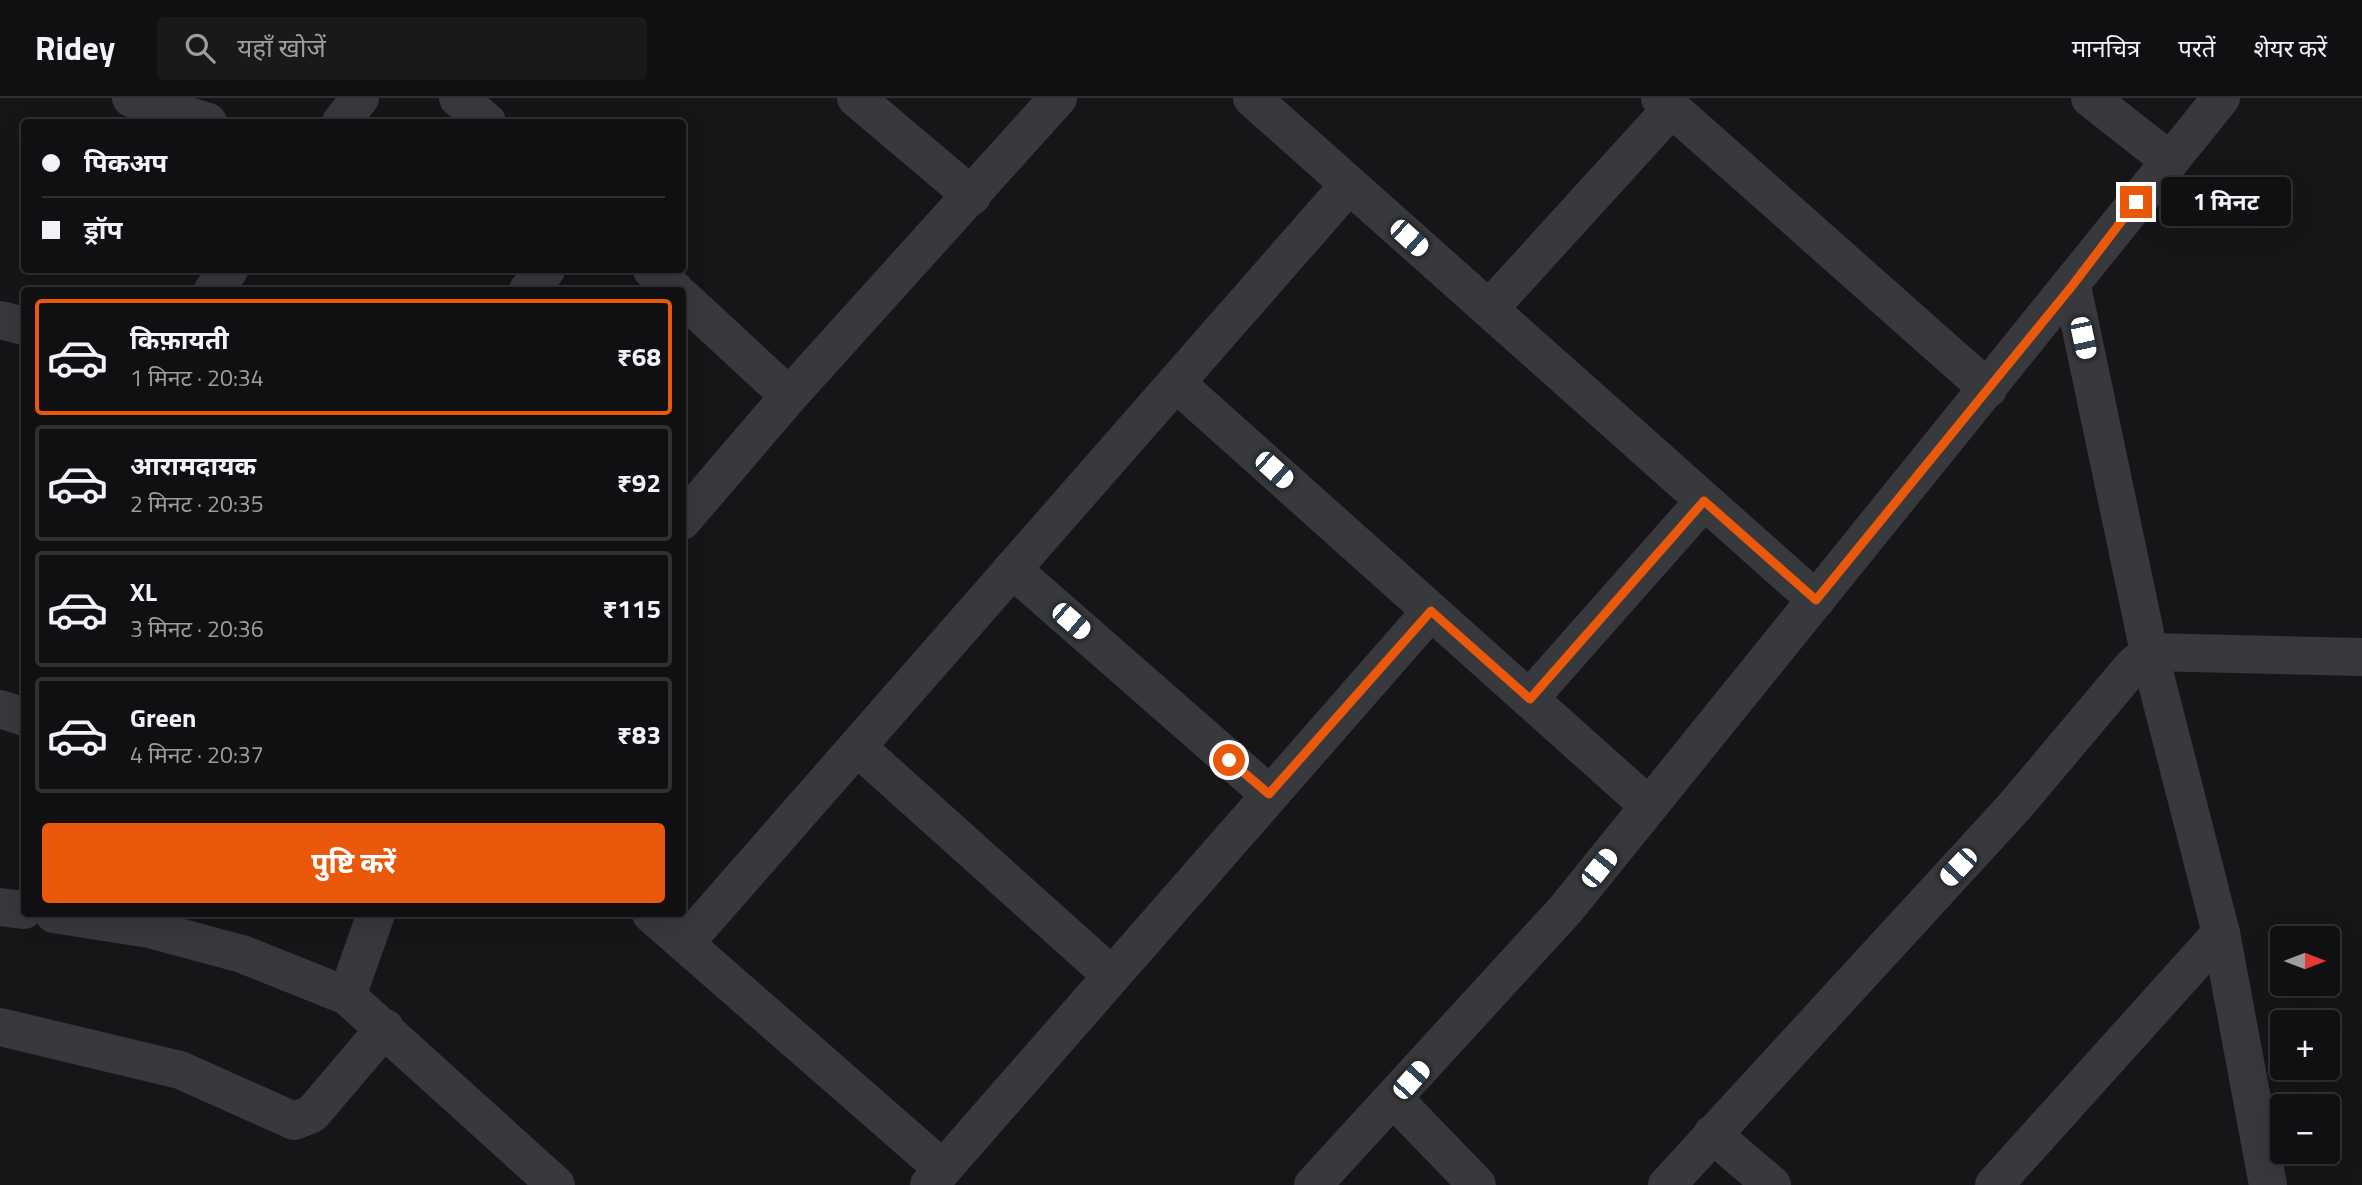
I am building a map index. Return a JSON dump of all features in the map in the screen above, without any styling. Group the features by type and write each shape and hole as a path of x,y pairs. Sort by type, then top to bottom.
{"street":[{"path":"131,98 198,119"},
{"path":"343,119 360,98"},
{"path":"458,98 483,119"},
{"path":"856,98 972,196"},
{"path":"686,516 789,396 1059,98"},
{"path":"1252,98 1816,600"},
{"path":"2090,98 2169,160"},
{"path":"1313,1185 1566,909 2072,286 2169,160 2221,98"},
{"path":"1489,309 1666,103 1988,389"},
{"path":"685,943 1349,185"},
{"path":"531,287 543,273"},
{"path":"655,273 672,287"},
{"path":"2072,286 2149,653 2221,933 2268,1185"},
{"path":"686,301 789,396"},
{"path":"0,320 21,325"},
{"path":"1176,383 1649,806"},
{"path":"1530,699 1704,501"},
{"path":"1012,569 1269,794"},
{"path":"655,917 936,1177 1431,611"},
{"path":"1667,1185 2015,806 2132,667 2149,653 2362,657"},
{"path":"0,709 21,716"},
{"path":"857,747 1111,975"},
{"path":"0,907 21,910"},
{"path":"73,917 149,929 242,954 347,996 556,1185"},
{"path":"347,996 375,917"},
{"path":"1994,1185 2221,933"},
{"path":"0,1027 180,1070 294,1121 312,1114 385,1028"},
{"path":"1394,1099 1477,1185"},
{"path":"1712,1134 1772,1185"}],"route":[{"path":"1229,760 1269,794 1431,611 1530,699 1704,501 1816,600 2072,286 2136,202"}]}
